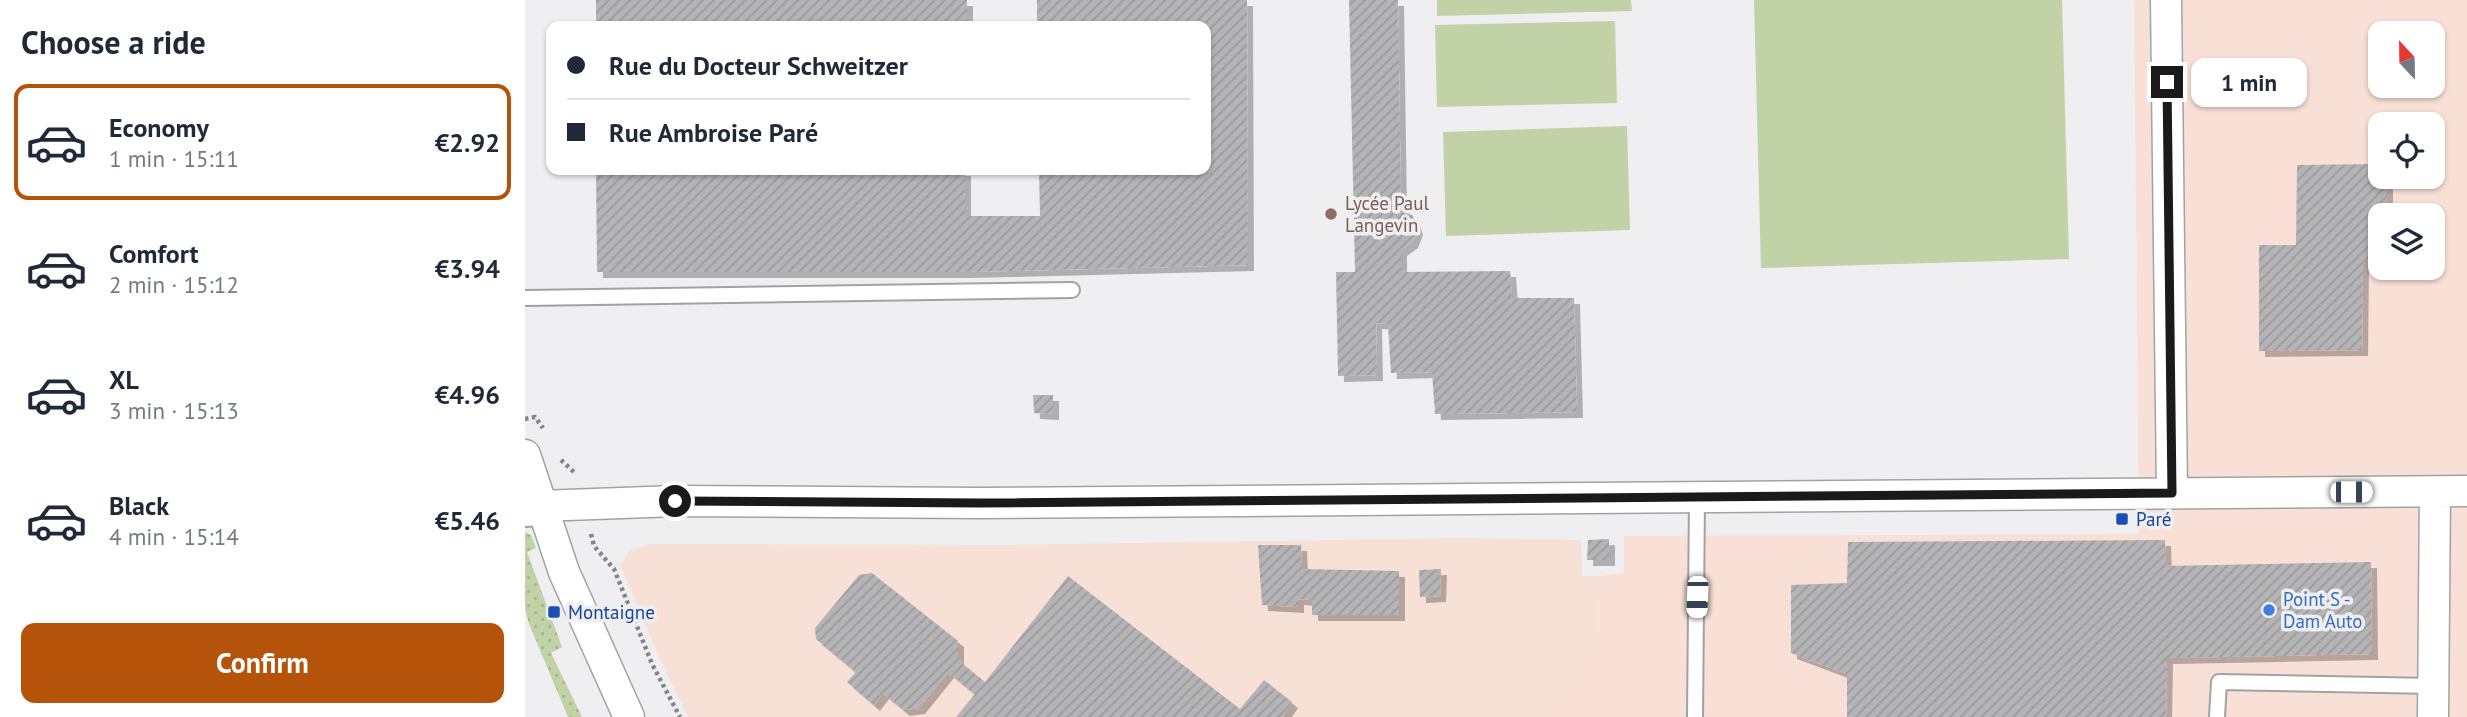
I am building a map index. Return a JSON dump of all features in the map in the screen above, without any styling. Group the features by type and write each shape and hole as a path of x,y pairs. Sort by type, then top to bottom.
{"street":[{"path":"2166,0 2172,493"},
{"path":"525,455 532,506 629,717"},
{"path":"532,506 675,501 979,503 2467,491"},
{"path":"2433,717 2435,492"}],"lane":[{"path":"525,298 1072,290"},
{"path":"1695,717 1697,497"},
{"path":"2217,717 2219,682 2433,686"}],"path":[{"path":"525,419 535,417 545,432"},
{"path":"556,453 585,485 585,505 594,546 614,569 642,640 680,717"}],"shaded area":[{"path":"2134,0 2467,0 2467,717 1547,717 1599,650 1600,576 1624,573 1624,536 2139,534"},
{"path":"1461,538 1581,540 1582,576 1600,576 1599,650 1547,717 688,717 660,660 620,564 630,551 650,544 1006,545"}],"green space":[{"path":"1437,0 1631,0 1632,11 1437,16"},
{"path":"1754,0 2062,0 2069,259 1761,268"},
{"path":"1615,21 1617,103 1437,107 1435,25"},
{"path":"1627,126 1630,230 1446,236 1443,132"},
{"path":"525,532 531,535 536,548 527,552 562,647 551,653 582,717 568,717 529,624 525,609"}],"building":[{"path":"596,0 967,0 967,21 596,21"},
{"path":"1037,0 1247,0 1248,265 964,272 597,272 596,175 965,175 965,216 1040,216 1039,175 1211,175 1211,21 1037,21"},
{"path":"1349,0 1398,0 1401,208 1413,216 1417,229 1412,242 1401,250 1401,272 1510,271 1512,298 1574,298 1577,412 1435,414 1432,372 1391,373 1388,324 1376,323 1377,375 1338,376 1336,272 1355,272"},
{"path":"2368,164 2368,189 2387,189 2387,203 2368,203 2368,259 2363,259 2362,350 2259,351 2259,245 2296,245 2297,165"},
{"path":"1033,395 1053,395 1053,414 1034,413"},
{"path":"1609,539 1609,560 1587,560 1588,540"},
{"path":"2165,540 2166,566 2371,562 2372,654 2167,658 2166,717 1847,717 1847,674 1791,653 1791,585 1847,583 1848,542"},
{"path":"1258,545 1301,545 1302,569 1399,571 1399,615 1312,615 1312,600 1298,599 1298,607 1262,605"},
{"path":"1441,569 1440,596 1420,597 1419,570"},
{"path":"872,573 958,641 958,660 985,682 1068,576 1240,709 1264,680 1292,702 1282,717 956,717 975,694 948,672 919,708 904,710 883,693 874,705 847,682 856,672 816,639 815,628 859,575"}],"place":[{"name":"Lycée Paul Langevin","path":"1331,214"},
{"name":"Paré","path":"2122,519"},
{"name":"Point S - Dam Auto","path":"2269,610"},
{"name":"Montaigne","path":"554,612"}],"route":[{"path":"675,501 979,503 2172,493 2167,82"}]}
